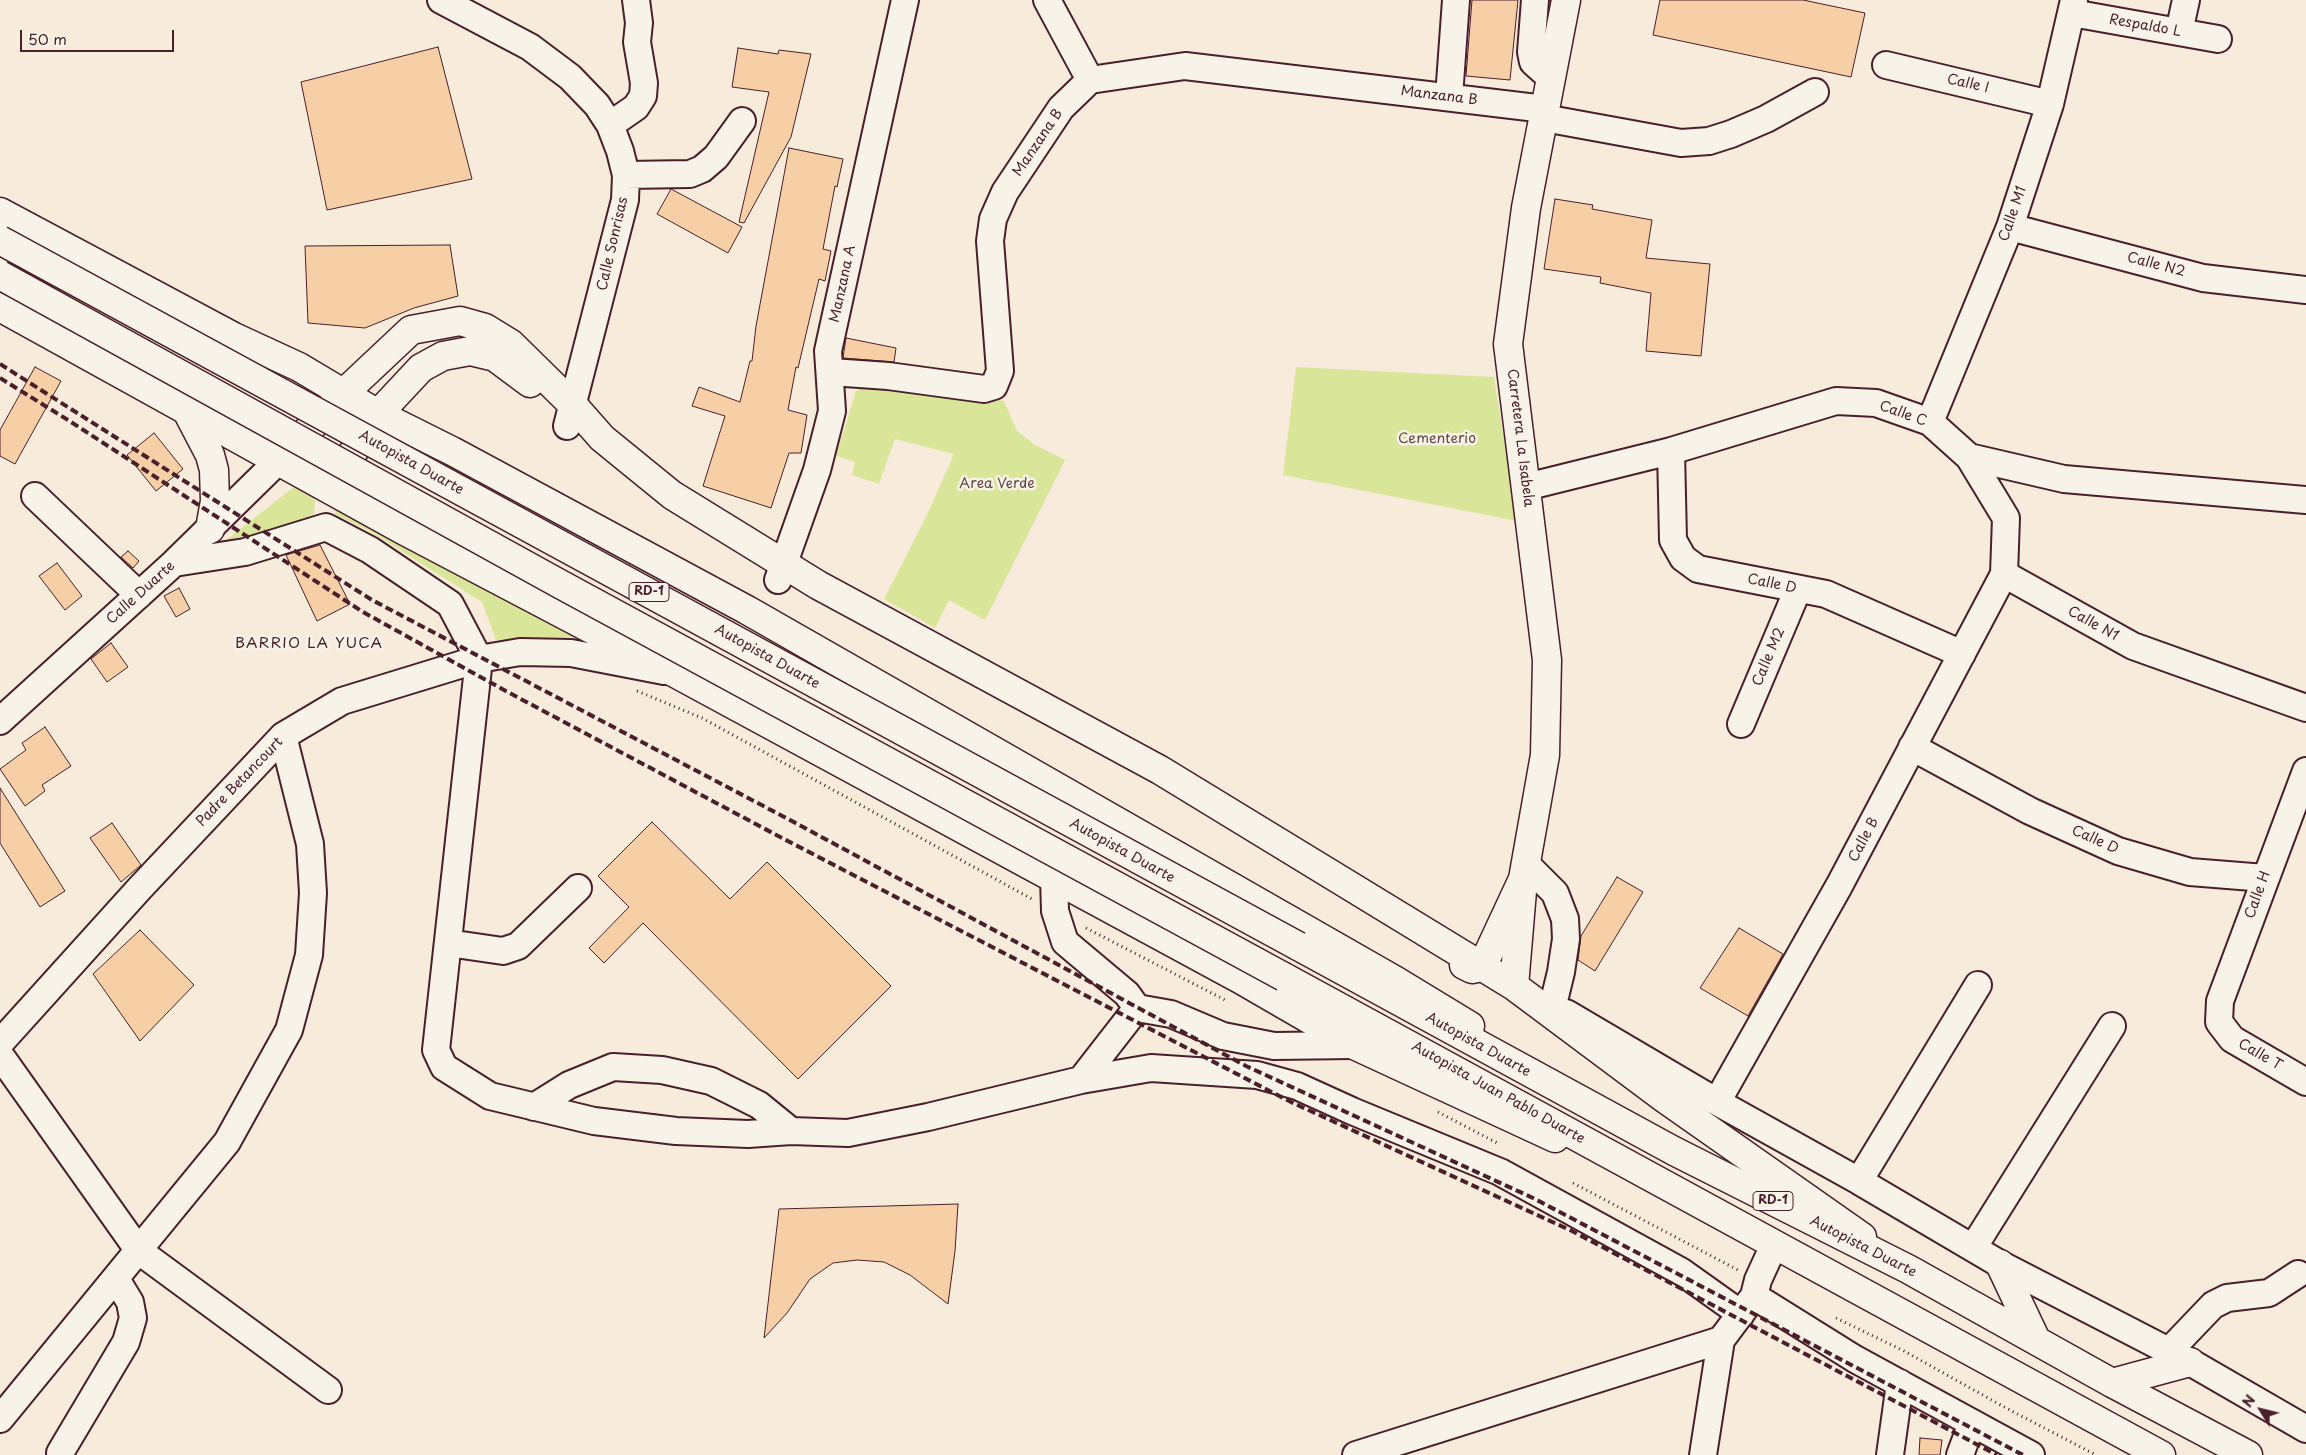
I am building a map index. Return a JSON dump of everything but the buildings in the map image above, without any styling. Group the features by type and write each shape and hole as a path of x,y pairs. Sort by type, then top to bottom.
{"main road":[{"name":"Carretera La Isabela","path":"1525,872 1545,754 1547,660 1508,344 1525,218 1566,0"},
{"path":"0,212 234,337 299,367 378,414 452,450 747,610 1387,976 1674,1151"},
{"path":"1,307 48,312 56,309 68,296 75,277 74,270 48,239"},
{"name":"Autopista Duarte","path":"0,240 1674,1151 1908,1269 2112,1383 2248,1455"},
{"name":"Autopista Juan Pablo Duarte","path":"0,275 552,579 1712,1210"},
{"path":"1,307 329,490 677,674 1054,878 1240,979 1354,1045 1712,1210"},
{"path":"278,461 344,393 411,330 460,321 485,328 511,344 570,415 595,453 660,506 781,573 1472,969 1482,967"},
{"path":"329,490 378,414 421,368 443,356 470,351 495,357 515,370 534,388 570,415"},
{"path":"299,367 331,432 329,490"},
{"path":"187,412 210,454 214,470 215,501 210,529"},
{"path":"491,576 476,553 507,498 530,494"},
{"path":"781,573 994,682 1160,770 1514,986 1664,1098 1908,1269"},
{"path":"1440,941 1468,939 1483,930 1525,872"},
{"path":"1482,967 1525,872"},
{"path":"1514,986 1525,872"},
{"name":"RD-1","path":"1712,1210 2161,1455"},
{"path":"2000,1264 2036,1340"},
{"path":"2112,1383 2179,1357"}],"street":[{"name":"Calle Sonrisas","path":"441,0 530,47 570,77 597,105 610,125 620,151 626,175 624,200 570,415"},
{"path":"610,125 636,107 643,96 644,83 637,42 639,23 636,0"},
{"name":"Manzana A","path":"781,573 817,470 832,411 831,372 828,351 905,0"},
{"path":"1047,0 1090,80"},
{"path":"1449,98 1456,0"},
{"path":"1535,0 1530,52 1533,62 1551,78"},
{"path":"2179,32 2186,0"},
{"name":"Respaldo L","path":"2073,6 2179,32 2218,39"},
{"name":"Calle M1","path":"1930,422 2010,227 2050,104 2073,6"},
{"name":"Calle I","path":"1886,65 2050,104"},
{"name":"Manzana B","path":"831,372 888,376 984,389 994,386 1000,371 990,240 993,219 1005,192 1061,108 1090,80 1185,66 1449,98 1545,114 1681,143 1700,142 1731,134 1757,123 1815,92"},
{"path":"626,175 690,174 702,169 716,157 742,121"},
{"name":"Calle N2","path":"2010,227 2203,278 2306,290"},
{"name":"Calle C","path":"1526,487 1671,451 1836,401 1876,403 1930,422 1970,457 2064,479 2306,500"},
{"name":"Calle D","path":"1671,451 1673,540 1682,558 1698,569 1826,594 1962,654"},
{"path":"1970,457 2006,518 2004,574"},
{"name":"Calle Duarte","path":"0,721 174,564 278,461"},
{"path":"326,526 329,490"},
{"path":"35,496 139,595"},
{"path":"174,564 245,552 326,526 370,550 450,604 479,659 436,1050 444,1067 490,1096 594,1121 676,1132 748,1134 791,1131 848,1133 928,1118 1081,1080 1160,1069 1257,1075 1297,1086 1352,1111 1500,1172 1682,1272 1854,1359 2030,1455"},
{"name":"Calle B","path":"1716,1102 1839,886 2004,574"},
{"name":"Calle N1","path":"2004,574 2133,646 2306,708"},
{"name":"Calle M2","path":"1741,724 1798,589"},
{"name":"Padre Betancourt","path":"0,1043 140,888 283,736 342,701 479,659 520,652 572,652 677,674"},
{"path":"0,1419 227,1142 289,1030 309,955 313,893 310,844 283,736"},
{"name":"Calle D","path":"1912,747 2030,812 2118,851 2190,872 2265,878"},
{"name":"Calle H","path":"2219,1022 2220,1001 2306,771"},
{"path":"1525,872 1555,893 1565,919 1566,939 1553,1004"},
{"path":"1054,878 1055,911 1065,942 1127,994 1137,1008 1171,1014 1223,1036 1274,1046 1354,1045"},
{"path":"448,943 504,951 518,946 578,888"},
{"path":"1859,1181 1978,985"},
{"path":"1514,986 1553,1004 1716,1102 1859,1181 2000,1264 2179,1357 2306,1429"},
{"path":"1081,1080 1137,1008"},
{"name":"Calle T","path":"2219,1022 2232,1039 2306,1082"},
{"path":"1973,1248 2112,1026"},
{"path":"0,1055 139,1251 328,1390"},
{"path":"534,1106 569,1085 613,1067 662,1070 711,1081 759,1105 791,1131"},
{"path":"1703,1455 1721,1340 1747,1305 1774,1245"},
{"path":"2179,1357 2213,1305 2227,1298 2269,1293 2298,1274"},
{"path":"60,1452 126,1342 133,1318 130,1302 116,1279"},
{"path":"1356,1455 1721,1340"},
{"path":"1890,1455 1900,1384"},
{"path":"1960,1455 1972,1423"}],"green space":[{"name":"Cementerio","path":"1296,367 1494,377 1517,521 1283,475"},
{"name":"Area Verde","path":"891,383 1004,401 1017,431 1035,445 1065,460 985,620 949,600 935,628 884,599 927,515 954,454 895,439 879,484 852,475 855,462 836,456 856,391 864,385"},
{"path":"299,483 316,493 313,519 225,541"},
{"path":"335,501 577,637 496,640 482,602 373,533 335,514"}],"railway":[{"path":"0,364 372,600 790,820 1246,1066 1533,1198 2023,1455"},
{"path":"0,378 68,420 363,612 504,690 782,838 1291,1102 1572,1231 1997,1455"}],"district":[{"name":"BARRIO LA YUCA","path":"309,644"}]}
